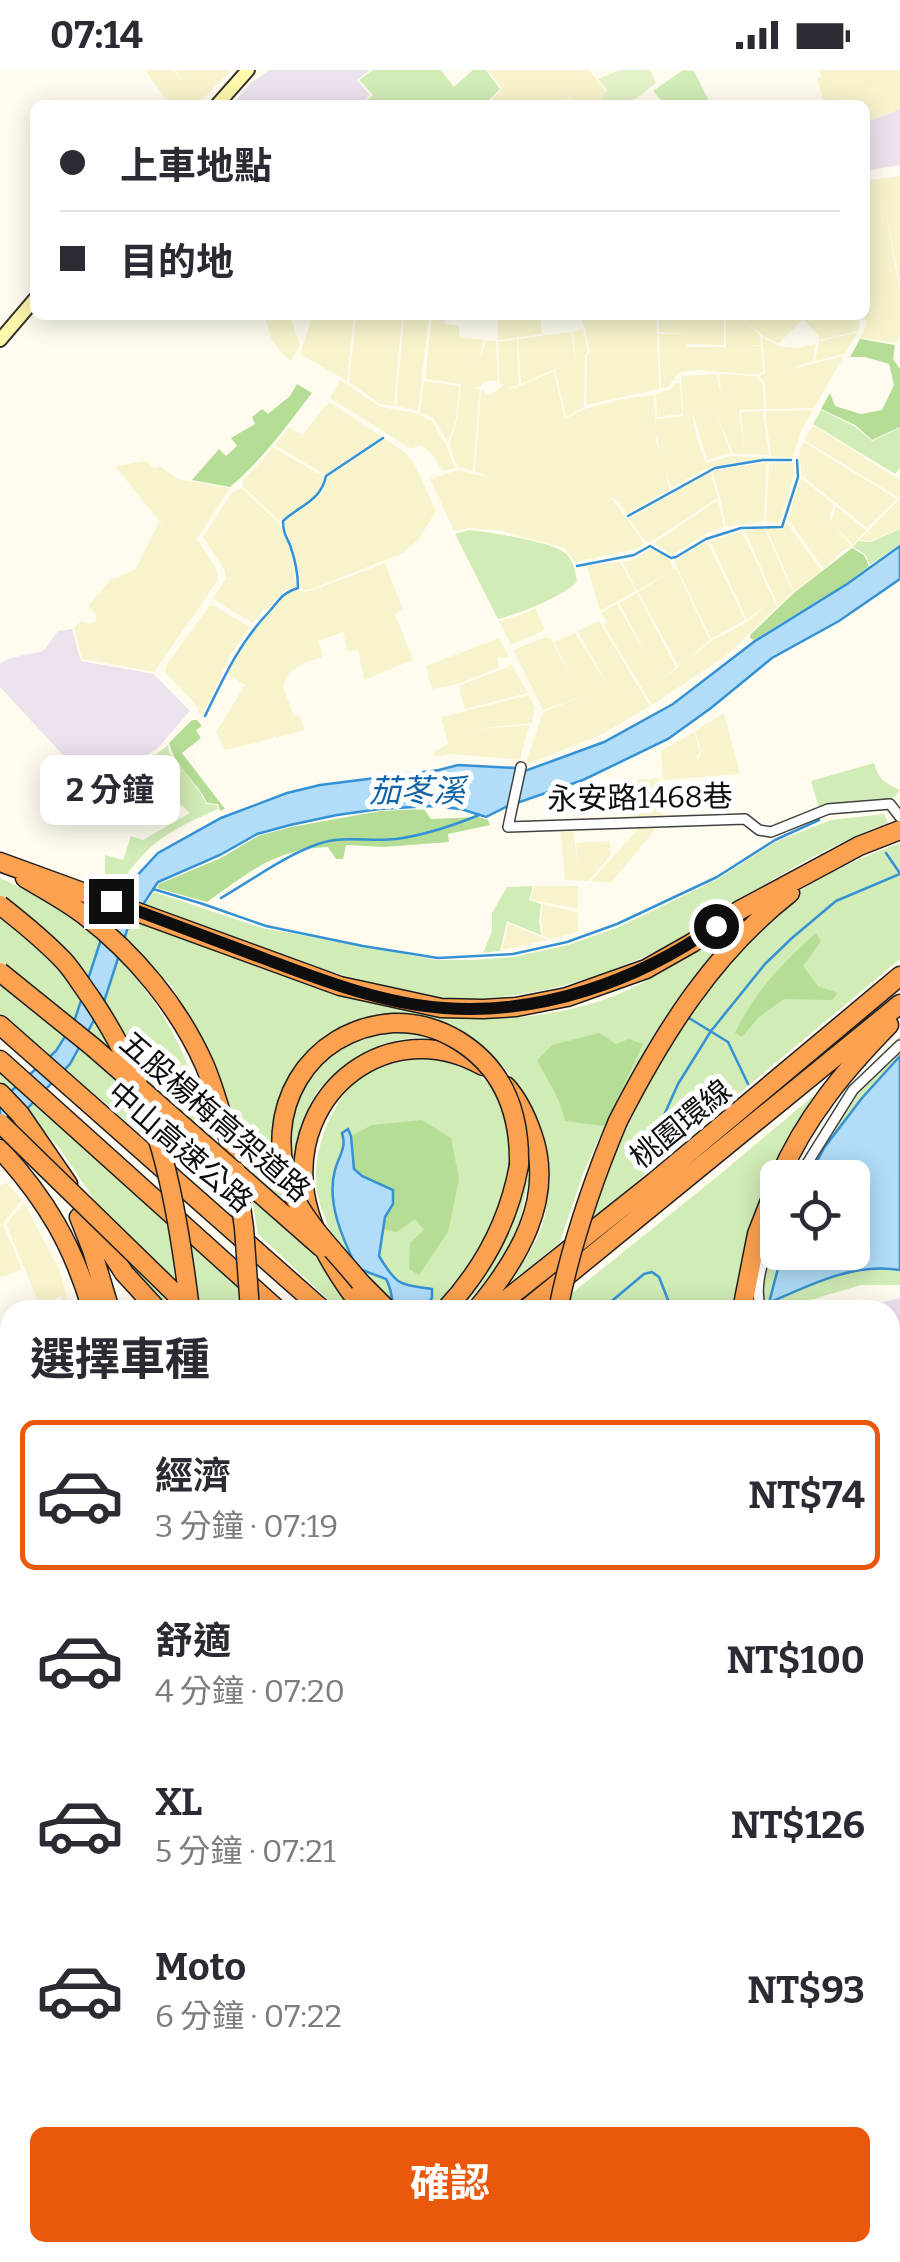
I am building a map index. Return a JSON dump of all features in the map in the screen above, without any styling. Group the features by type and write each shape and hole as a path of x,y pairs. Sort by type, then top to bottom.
{"highway":[{"path":"0,863 340,986 441,1008 516,1007 567,997 646,969 740,910 898,826"},
{"path":"560,1300 596,1174 618,1121 662,1038 713,968 746,931 830,862"},
{"path":"0,863 82,913 106,933 162,993 186,1028 206,1069 233,1156 249,1300"},
{"path":"0,905 67,964 112,1029 159,1138 181,1234 190,1300"},
{"name":"五股楊梅高架道路","path":"0,972 93,1048 378,1300"},
{"name":"桃園環線","path":"506,1300 654,1182 900,976"},
{"name":"桃園環線","path":"537,1300 900,1004"},
{"path":"787,1160 836,1083 900,1013"},
{"path":"360,1282 293,1194 282,1158 282,1122 296,1083 318,1054 351,1033 396,1023 443,1032 472,1049 502,1083 512,1105 520,1147 514,1192 497,1237 453,1300"},
{"name":"中山高速公路","path":"0,1025 312,1300"},
{"path":"357,1300 315,1231 305,1195 308,1136 317,1111 335,1087 354,1071 377,1056 420,1048 447,1050 490,1069 524,1110 535,1142 540,1168 530,1225 512,1265 484,1300"},
{"name":"中山高速公路","path":"0,1060 267,1300"},
{"path":"0,1092 51,1158 124,1273 149,1300"},
{"path":"0,1122 181,1300"},
{"path":"0,1149 39,1195 61,1230 89,1300"},
{"path":"51,1158 92,1250 107,1300"},
{"path":"744,1300 760,1226"}],"street":[{"path":"221,100 248,70"},
{"path":"0,340 30,305"},
{"name":"永安路1468巷","path":"521,768 508,827 745,819 759,830 771,832 828,809 890,804 898,826"},
{"path":"809,1160 853,1090 900,1045"},
{"path":"757,1300 761,1270"}],"shaded area":[{"path":"145,70 173,70 182,81 175,70 232,70 202,100 166,100"},
{"path":"269,70 370,70 357,80 370,95 364,100 236,100"},
{"path":"488,70 589,70 606,92 601,100 568,100 573,91 567,100 491,100 502,89"},
{"path":"819,70 900,70 900,109 870,121 870,100 823,100 817,79 821,77"},
{"path":"900,109 900,165 870,170 870,121"},
{"path":"900,176 900,284 884,202 900,292 900,335 896,343 860,338 866,320 870,320 870,180"},
{"path":"266,320 292,320 300,345 291,361 282,354 271,338"},
{"path":"310,320 353,320 347,381 300,354"},
{"path":"355,320 402,320 394,406 380,404 349,382"},
{"path":"404,320 429,320 418,411 396,406"},
{"path":"432,320 459,326 459,337 484,340 478,364 486,340 496,341 498,381 469,388 480,389 473,471 457,467 449,445 457,420 461,384 425,379"},
{"path":"498,320 541,320 542,334 498,340"},
{"path":"581,320 656,320 659,389 586,405 590,352"},
{"path":"659,320 724,320 724,345 687,347 726,347 726,320 744,320 760,335 761,345 747,346 761,346 763,371 758,375 687,371 661,388 659,334 688,334 659,332"},
{"path":"744,320 802,320 778,344"},
{"path":"804,320 858,320 857,331 819,340"},
{"path":"583,329 588,351 584,407 566,417 555,370 567,364 521,384 518,339 571,332 576,360 573,332"},
{"path":"857,333 844,354 815,361 819,341"},
{"path":"762,337 779,346 816,344 813,361 790,369 844,356 814,408 766,409 765,382 759,377 765,372"},
{"path":"517,339 519,385 507,388 515,388 554,371 565,419 617,400 654,395 656,431 656,419 683,416 681,376 717,374 721,396 719,374 756,376 763,384 764,409 739,410 744,449 741,412 763,411 769,455 733,454 715,411 731,453 707,460 692,411 706,463 731,456 767,458 709,467 671,488 665,470 670,489 627,514 611,497 645,544 636,549 575,562 564,548 497,530 454,531 430,479 458,470 490,478 475,471 481,390 490,395 504,385 499,382 498,342"},
{"path":"340,380 381,407 416,413 432,421 455,468 443,471 421,445 411,449 330,398"},
{"path":"424,381 459,386 456,420 448,443 433,418 420,413"},
{"path":"680,383 682,414 657,417 656,394 671,389"},
{"path":"330,402 382,437 325,475 275,445 289,427 303,435"},
{"path":"813,410 793,458 771,456 765,411"},
{"path":"813,425 900,480 899,498 804,440"},
{"path":"385,439 414,463 436,511 419,539 403,553 304,590 284,526 286,521 321,495 329,476"},
{"path":"804,442 897,499 867,528 802,476 799,452"},
{"path":"273,447 324,477 313,498 279,521 242,482"},
{"path":"146,461 178,479 230,488 197,539 216,568 216,583 154,672 82,659 74,628 81,621 96,621 96,614 88,606 110,580 135,570 159,522 164,527 115,466"},
{"path":"767,462 764,521 726,527 712,471"},
{"path":"769,463 793,463 794,474 780,522 775,523 766,521"},
{"path":"710,472 718,498 651,542 645,541 629,519"},
{"path":"801,478 834,504 831,522 852,546 824,569 788,519"},
{"path":"242,488 279,523 289,547 297,586 280,593 253,623 213,599 225,579 232,579 225,578 225,571 203,537 232,492"},
{"path":"900,499 900,528 871,541 859,540"},
{"path":"718,500 724,527 672,555 654,543"},
{"path":"836,506 866,530 853,545 831,522"},
{"path":"786,522 822,571 794,592 766,527 783,530"},
{"path":"764,528 793,592 778,606 745,531"},
{"path":"742,531 777,607 727,655 652,705 603,624 607,622 601,613 617,604 649,660 619,603 637,593 676,667 664,678 679,667 638,592 672,571 637,591 622,562 653,548 676,569 710,640 683,664 711,641 747,622 771,602 747,620 710,541"},
{"path":"707,541 745,620 711,639 674,561"},
{"path":"620,562 636,591 600,611 587,566"},
{"path":"385,563 403,610 395,614 413,660 364,680 358,650 348,652 343,632 318,641 323,657 290,672 283,686 294,716 299,715 305,730 276,738 274,734 274,738 225,750 216,732 245,685 227,674 254,630 291,592 313,590"},
{"path":"213,605 250,627 230,656 202,716 165,672 167,664"},
{"path":"535,608 545,630 511,645 499,621"},
{"path":"599,621 650,706 601,735 525,765 543,712 581,697 543,710 513,650 545,637 551,639 571,678 554,642 575,633 608,685 579,630"},
{"path":"72,629 81,661 154,674 190,711 157,749 88,782 0,687 0,663 43,651 58,631"},
{"path":"499,638 509,657 498,658 498,668 459,684 432,689 426,666"},
{"path":"512,665 528,693 465,709 459,686"},
{"path":"529,695 535,708 532,723 475,729 529,725 520,760 452,754 435,757 433,752 448,744 441,717"},
{"path":"724,713 740,774 663,780 661,751 694,732 699,760 701,751 695,731"},
{"path":"660,778 663,816 638,817 636,780"},
{"path":"654,826 654,831 611,883 591,881 639,828"},
{"path":"573,829 578,866 576,843 610,841 611,855 588,881 565,880 560,830"},
{"path":"534,886 578,886 578,909 531,900"},
{"path":"542,904 577,912 579,932 551,939 543,936"},
{"path":"508,923 549,940 502,950"},
{"path":"7,1183 22,1200 3,1224 22,1269 0,1278 0,1185"},
{"path":"24,1203 60,1271 67,1300 61,1296 38,1300 6,1224"}],"green space":[{"path":"373,70 441,70 454,87 473,70 486,70 500,89 489,100 367,100 373,95 359,80"},
{"path":"620,70 650,70 656,83 633,100 601,100 607,90 598,79"},
{"path":"683,70 694,71 708,100 661,100 653,91"},
{"path":"860,339 895,345 893,359 900,369 900,427 872,440 855,425 821,409 830,393 835,406 861,414 882,410 894,385 889,364 850,357"},
{"path":"297,384 312,393 242,477 230,487 192,480 219,449 226,456 237,446 231,438 255,424 252,417 262,409 268,414 290,396"},
{"path":"821,410 854,426 872,441 900,428 900,468 895,474 813,424"},
{"path":"900,529 900,544 870,565 865,554 853,547 858,541 871,542"},
{"path":"469,530 557,548 570,558 577,582 540,604 498,619 455,534"},
{"path":"852,548 864,555 869,566 754,640 750,638 794,593"},
{"path":"192,720 202,726 196,730 201,738 182,753 225,809 220,811 218,804 207,803 169,743"},
{"path":"168,745 206,804 217,805 218,809 159,841 137,861 115,892 105,873 105,855 123,860 131,836 143,840 190,813 140,767"},
{"path":"874,763 883,780 900,790 894,797 885,802 819,808 811,781"},
{"path":"424,809 431,819 479,817 490,825 448,834 449,842 384,847 346,845 343,859 336,859 328,847 292,852 263,864 207,902 157,888 258,836 381,811"},
{"path":"884,814 888,823 800,864 711,922 642,958 577,982 510,996 442,998 401,991 306,963 145,904 154,892 262,928 437,960 514,957 568,945 619,927 718,879 775,842 831,820"},
{"path":"900,843 900,959 669,1152 585,1229 608,1160 646,1080 714,975 768,916 797,893 834,871"},
{"path":"0,878 44,901 85,930 122,963 154,1002 178,1042 196,1085 231,1211 0,1013"},
{"path":"533,886 529,900 541,904 541,935 507,921 500,951 483,953 492,931 492,913 507,887"},
{"path":"75,898 323,989 414,1012 461,1017 507,1018 603,1000 655,976 734,923 740,927 665,1022 642,1059 600,1136 560,1242 506,1287 541,1229 549,1176 538,1120 500,1063 484,1052 440,1039 406,1039 375,1048 345,1065 316,1093 303,1128 298,1196 317,1256 346,1300 328,1300 258,1234 234,1115 201,1039 172,986"},
{"path":"816,933 821,941 803,966 818,986 838,993 832,1000 784,999 759,1017 742,1037 735,1033 770,979"},
{"path":"599,1033 616,1044 629,1039 643,1044 605,1126 565,1121 537,1060 552,1045"},
{"path":"900,1036 900,1285 861,1285 810,1300 753,1300 760,1257 760,1270 870,1270 870,1160 803,1160 846,1090"},
{"path":"443,1059 469,1067 501,1099 525,1136 530,1177 516,1235 496,1269 469,1300 368,1300 349,1272 320,1202 317,1160 334,1111 365,1074 391,1064"},
{"path":"0,1073 252,1300 163,1300 130,1264 61,1150 0,1081"},
{"path":"812,1097 815,1100 786,1160 760,1160 760,1215 748,1240 735,1300 563,1300"},
{"path":"422,1120 451,1138 459,1179 448,1232 419,1275 409,1269 410,1243 424,1230 415,1219 397,1232 382,1229 393,1204 380,1183 354,1169 351,1136 372,1125"}],"water":[{"name":"茄苳溪","path":"900,546 900,579 839,621 772,658 668,739 583,780 486,817 461,809 430,806 380,809 290,825 257,834 158,882 128,927 104,1002 70,1064 0,1137 0,1101 56,1051 74,1022 108,918 121,893 158,853 221,818 287,793 458,765 525,771 604,742 673,704 755,641"},
{"path":"900,1056 900,1270 870,1269 870,1160 818,1160"},
{"path":"348,1129 351,1136 354,1169 393,1190 379,1256 400,1282 432,1289 430,1300 392,1300 386,1279 357,1268 334,1208 333,1182 343,1147 342,1133"},
{"path":"778,1270 860,1270 776,1300 770,1300"}],"waterway":[{"path":"205,716 248,637 281,598 298,588 283,521 315,497 326,476 383,438"},
{"path":"628,516 715,468 791,460"},
{"path":"577,566 634,555 650,546 671,558 706,539 741,528 782,527 798,477 797,460"},
{"name":"茄苳溪","path":"221,898 318,844 407,837 479,815"},
{"path":"153,889 266,926 363,946 438,958 513,954 567,942 617,924 717,877 775,840 819,820"},
{"path":"886,853 899,872"},
{"path":"652,1142 678,1084 711,1031 765,964 836,901 900,874"},
{"path":"689,1018 728,1042 748,1084"},
{"path":"613,1300 644,1274 652,1272 659,1277 668,1300"}],"route":[{"path":"111,901 340,986 441,1008 516,1007 567,997 646,969 716,926"}]}
